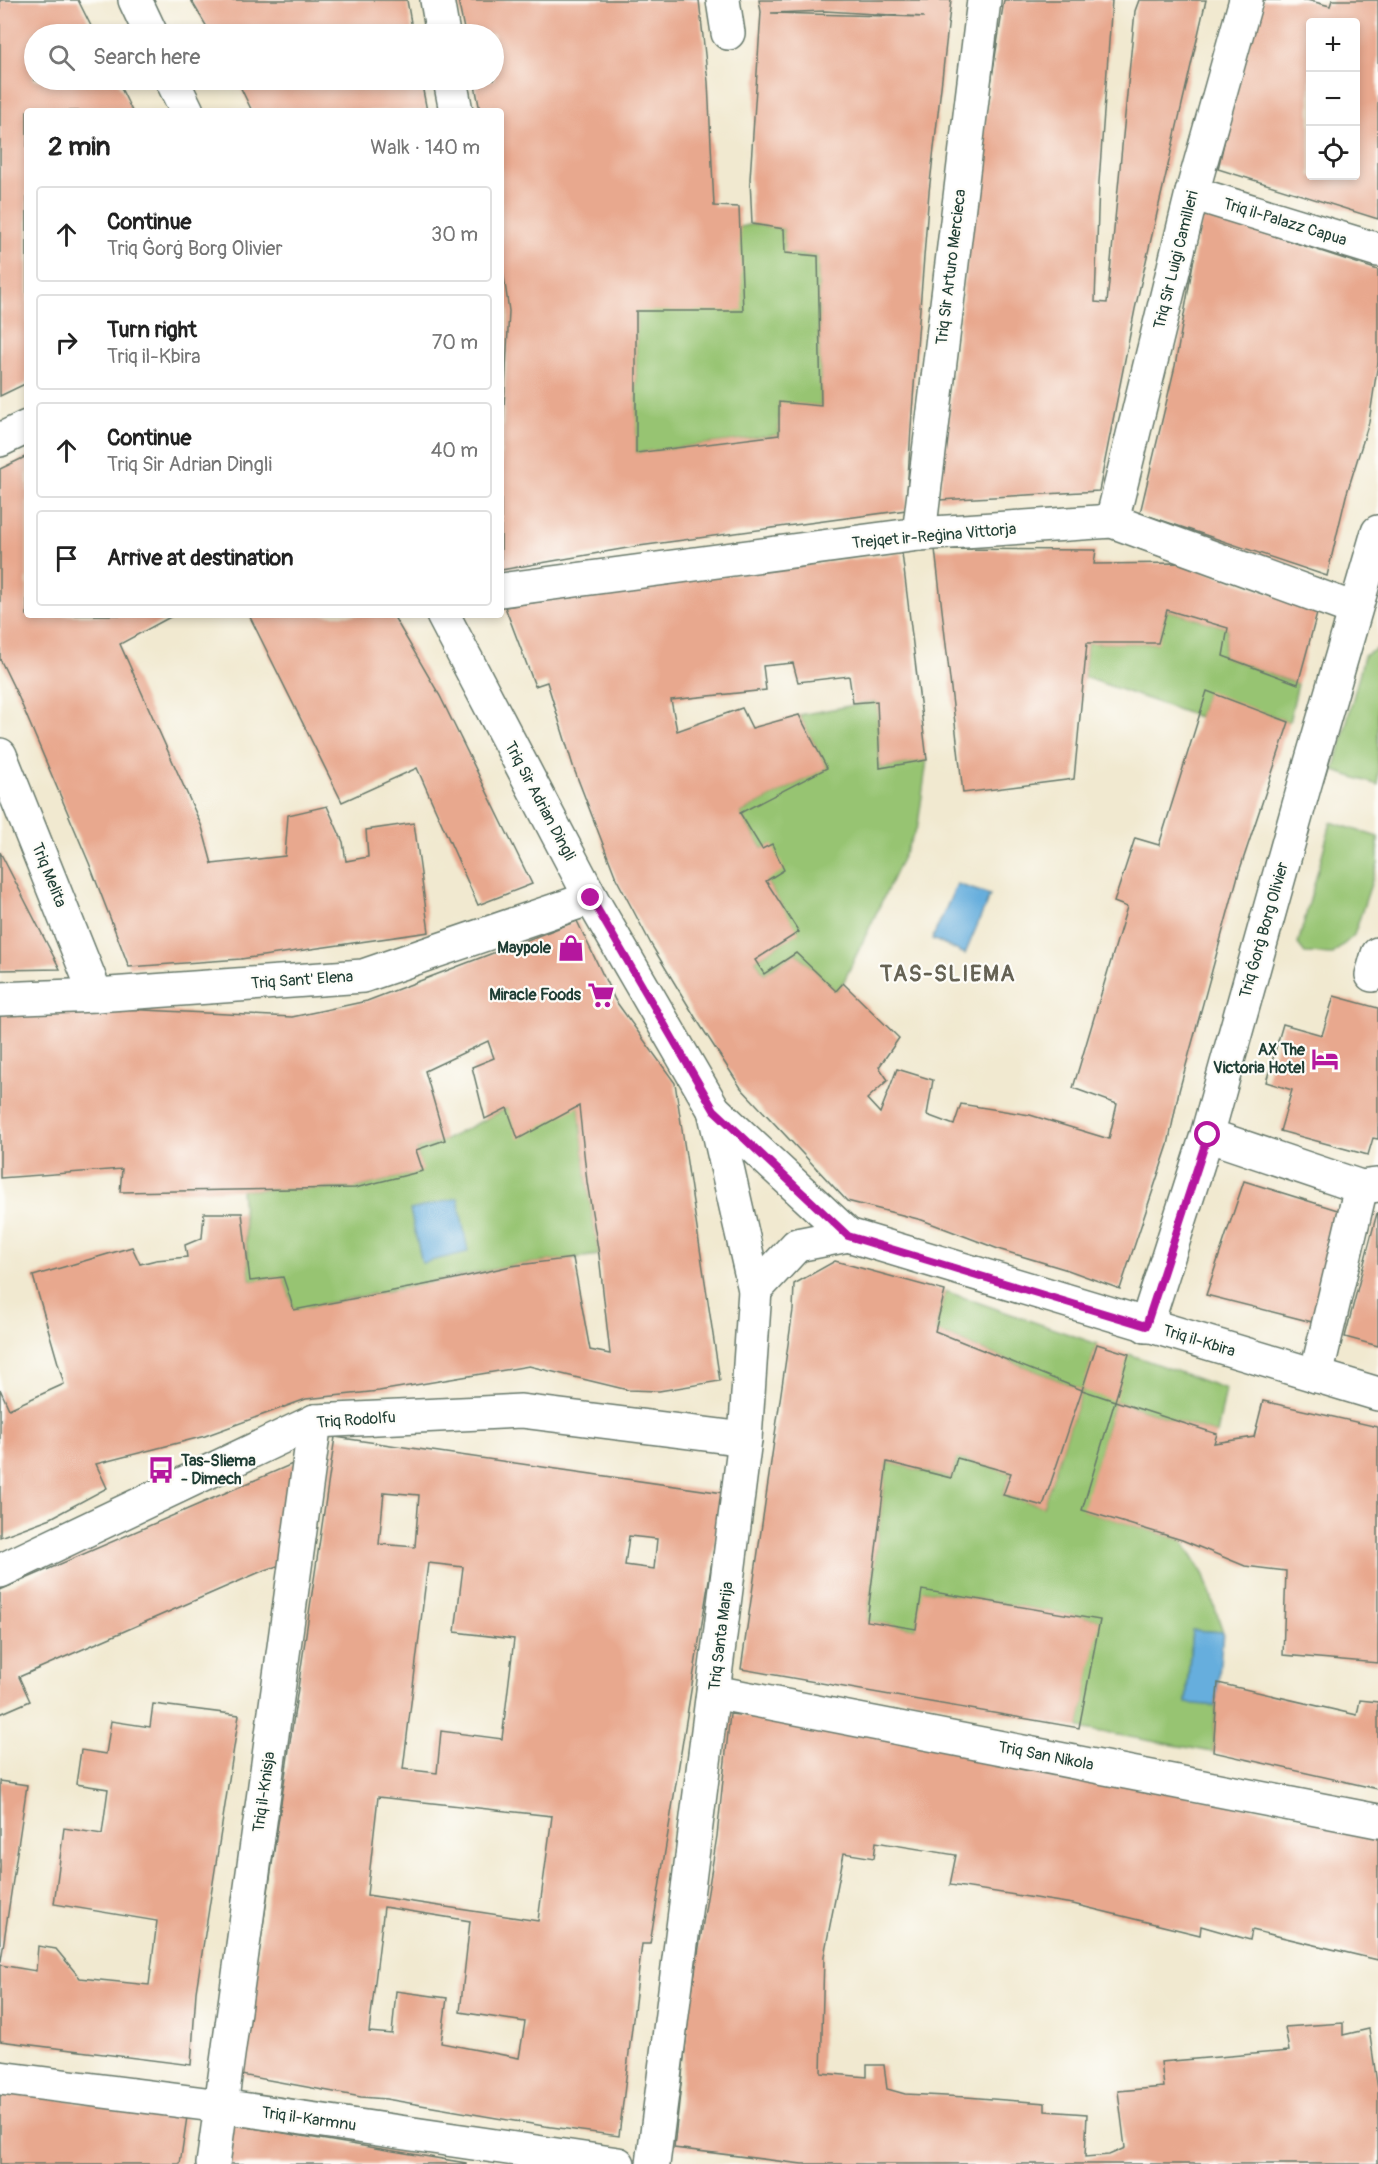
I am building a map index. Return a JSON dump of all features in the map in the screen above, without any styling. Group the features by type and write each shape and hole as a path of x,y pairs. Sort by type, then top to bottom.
{"street":[{"path":"135,0 146,24"},
{"path":"437,0 441,24"},
{"path":"723,0 728,33"},
{"name":"Triq Sir Arturo Mercieca","path":"920,534 984,0"},
{"name":"Triq Sir Luigi Camilleri","path":"1112,522 1192,193 1246,0"},
{"path":"177,90 186,108"},
{"path":"452,90 455,108"},
{"name":"Triq il-Palazz Capua","path":"1192,193 1378,250"},
{"path":"0,440 24,428"},
{"name":"Trejqet ir-Reġina Vittorja","path":"504,590 920,534 1112,522 1354,609"},
{"name":"Triq Ġorġ Borg Olivier","path":"1146,1326 1208,1135 1354,609 1378,532"},
{"name":"Triq Sir Adrian Dingli","path":"445,618 591,898 714,1110"},
{"name":"Triq Melita","path":"2,764 96,995"},
{"name":"Triq Sant' Elena","path":"0,999 96,995 363,976 591,898"},
{"name":"Triq il-Kbira","path":"714,1110 848,1236 1378,1394"},
{"name":"Triq Santa Marija","path":"652,2164 714,1692 744,1439 755,1290 714,1110"},
{"path":"1208,1135 1370,1186 1316,1376"},
{"name":"Triq il-Kbira","path":"755,1290 797,1245 848,1236"},
{"name":"Triq Rodolfu","path":"0,1571 315,1421 521,1411 744,1439"},
{"name":"Triq il-Knisja","path":"213,2164 315,1421"},
{"name":"Triq San Nikola","path":"714,1692 1378,1821"},
{"name":"Triq il-Karmnu","path":"0,2078 221,2106 618,2164"}],"green space":[{"path":"752,224 784,229 786,253 818,256 821,406 779,403 779,435 636,453 636,311 740,227"},
{"path":"1167,610 1228,628 1223,656 1298,684 1289,722 1207,692 1199,717 1084,677 1087,643 1157,643"},
{"path":"1378,648 1378,785 1334,771 1364,656"},
{"path":"877,701 880,768 927,760 918,825 843,983 836,991 796,953 764,974 755,960 798,932 766,881 771,845 762,849 740,813 827,768 799,715"},
{"path":"1331,822 1378,837 1378,863 1354,935 1333,954 1305,953 1298,944"},
{"path":"579,1106 587,1182 599,1255 511,1266 294,1310 283,1277 250,1281 241,1190 356,1188 422,1171 416,1150 445,1140 507,1108"},
{"path":"945,1291 1097,1344 1083,1390 1129,1354 1226,1389 1217,1434 1115,1401 1083,1510 1182,1540 1204,1575 1223,1632 1192,1630 1186,1702 1216,1706 1213,1752 1079,1728 1099,1620 923,1590 916,1629 867,1621 887,1462 951,1478 957,1458 1011,1473 1003,1495 1043,1506 1082,1390 935,1331"}],"water":[{"path":"957,884 990,895 965,954 932,939"},
{"path":"458,1198 468,1252 422,1263 410,1210"},
{"path":"1192,1630 1223,1632 1216,1706 1186,1703"}],"building":[{"path":"0,0 78,0 90,24 24,24 24,90 122,90 131,108 24,108 24,384 0,396"},
{"path":"191,0 407,0 411,24 205,24"},
{"path":"458,0 699,0 708,82 714,206 739,207 743,311 636,311 636,453 779,435 779,402 821,406 818,256 785,253 784,229 752,224 750,179 761,12 759,0 951,0 929,192 906,510 639,546 504,569 504,406 509,311 504,277 504,108 479,108 476,90 504,90 504,24 463,24","holes":["825,11 924,17 771,13"]},
{"path":"1004,0 1112,0 1099,182 1095,302 1107,303 1135,11 1139,0 1206,0 1135,309 1099,491 939,500 978,167"},
{"path":"1263,0 1307,0 1330,6 1332,0 1378,0 1378,219 1218,169 1240,74"},
{"path":"242,90 423,90 426,108 251,108"},
{"path":"1202,212 1378,270 1378,362 1369,422 1346,496 1327,576 1140,513 1175,366"},
{"path":"24,457 24,618 168,618 120,644 202,827 212,864 285,856 288,815 327,806 343,842 346,861 368,857 366,830 414,823 429,932 241,959 129,967 89,863 19,698 0,659 0,469"},
{"path":"935,549 1096,550 1094,564 1181,563 1318,610 1298,684 1223,656 1228,628 1167,610 1158,643 1087,643 1074,779 963,793"},
{"path":"902,553 927,760 880,768 877,701 853,703 849,676 798,682 793,663 763,666 766,690 671,700 677,731 742,708 752,728 799,715 827,768 740,813 762,849 772,844 784,870 766,881 799,932 755,960 764,974 796,953 836,991 843,983 899,1038 879,1067 888,1080 867,1099 880,1113 897,1069 933,1080 927,1115 954,1125 961,1104 1030,1115 1109,1139 1117,1104 1073,1088 1127,907 1114,902 1135,838 1159,845 1207,691 1289,722 1239,872 1179,1091 1168,1145 1120,1289 1068,1270 1001,1250 922,1220 847,1201 741,1088 652,946 616,878 574,769 547,682 535,686 505,607 654,584"},
{"path":"250,618 395,618 440,696 532,884 478,905 417,768 342,802"},
{"path":"0,852 60,969 0,970"},
{"path":"577,921 615,1000 675,1083 720,1381 659,1391 628,1390 529,1366 379,1391 306,1399 205,1436 96,1464 107,1488 51,1518 0,1537 0,1389 9,1409 64,1384 33,1276 132,1247 140,1264 187,1257 185,1245 202,1238 204,1213 242,1213 250,1281 283,1277 294,1310 511,1266 573,1258 590,1350 610,1354 579,1106 518,1139 507,1108 485,1119 472,1067 494,1058 488,1041 425,1071 445,1140 416,1150 423,1171 355,1188 120,1192 122,1169 0,1178 0,1013 123,1009 292,1017 367,1001"},
{"name":"AX The Victoria Hotel","path":"1334,996 1378,1008 1378,1139 1373,1138 1368,1155 1280,1131 1292,1090 1266,1082 1283,1024 1322,1035"},
{"path":"1244,1181 1344,1212 1312,1322 1206,1295"},
{"path":"1378,1214 1378,1346 1345,1337"},
{"path":"835,1261 945,1291 935,1331 1082,1390 1043,1506 1003,1495 1011,1473 957,1458 951,1478 887,1462 867,1621 916,1629 922,1590 1100,1620 1079,1728 741,1669 793,1310 794,1284"},
{"path":"1097,1344 1129,1354 1115,1401 1082,1390"},
{"path":"1115,1401 1217,1434 1214,1443 1254,1437 1263,1401 1378,1427 1378,1663 1283,1655 1286,1571 1245,1566 1182,1540 1082,1510"},
{"path":"335,1437 723,1493 650,1944 642,1944 619,2136 361,2097 241,2075","holes":["384,1492 419,1495 415,1547 379,1544","629,1536 657,1539 654,1569 625,1565","428,1563 463,1567 455,1632 514,1639 502,1739 441,1731 437,1773 403,1769","378,1797 552,1816 538,1921 367,1895","384,1907 470,1921 460,2012 525,2022 519,2058 441,2043 447,1998 396,1991 392,2034 369,2032"]},
{"path":"297,1462 283,1564 19,1677 30,1701 0,1714 0,1590"},
{"path":"1218,1683 1357,1715 1360,1700 1378,1702 1378,1789 1213,1752"},
{"path":"153,1704 239,1715 196,1992 191,2065 0,2041 0,1965 36,1971 38,1946 56,1949 80,1978 149,1985 157,1921 54,1904 64,1828 102,1834 108,1789 76,1784 81,1750 106,1754 111,1721 150,1727"},
{"path":"730,1714 888,1731 1378,1835 1378,1960 1252,1930 1250,1940 1201,1926 1200,1935 1073,1904 950,1885 956,1855 876,1842 874,1858 844,1853 824,1956 821,2073 867,2077 867,2065 884,2065 887,2089 905,2094 1045,2103 1045,2111 1087,2114 1085,2157 1109,2155 1125,2148 1118,2091 1164,2087 1161,2062 1289,2051 1285,2027 1343,2023 1343,2035 1369,2029 1378,2090 1378,2164 802,2164 674,2148 690,2003 717,1836"},
{"path":"0,1781 27,1785 1,1961 0,1961"},
{"path":"0,2091 187,2117 180,2164 0,2164"},
{"path":"228,2124 466,2163 466,2164 225,2164"}],"place":[{"name":"Maypole","path":"571,948"},
{"name":"Miracle Foods","path":"601,995"},
{"name":"AX The Victoria Hotel","path":"1325,1059"},
{"name":"Tas-Sliema - Dimech","path":"161,1470"}],"district":[{"name":"TAS-SLIEMA","path":"948,974"}],"route":[{"path":"591,898 714,1110 848,1236 1146,1326 1208,1135"}]}
